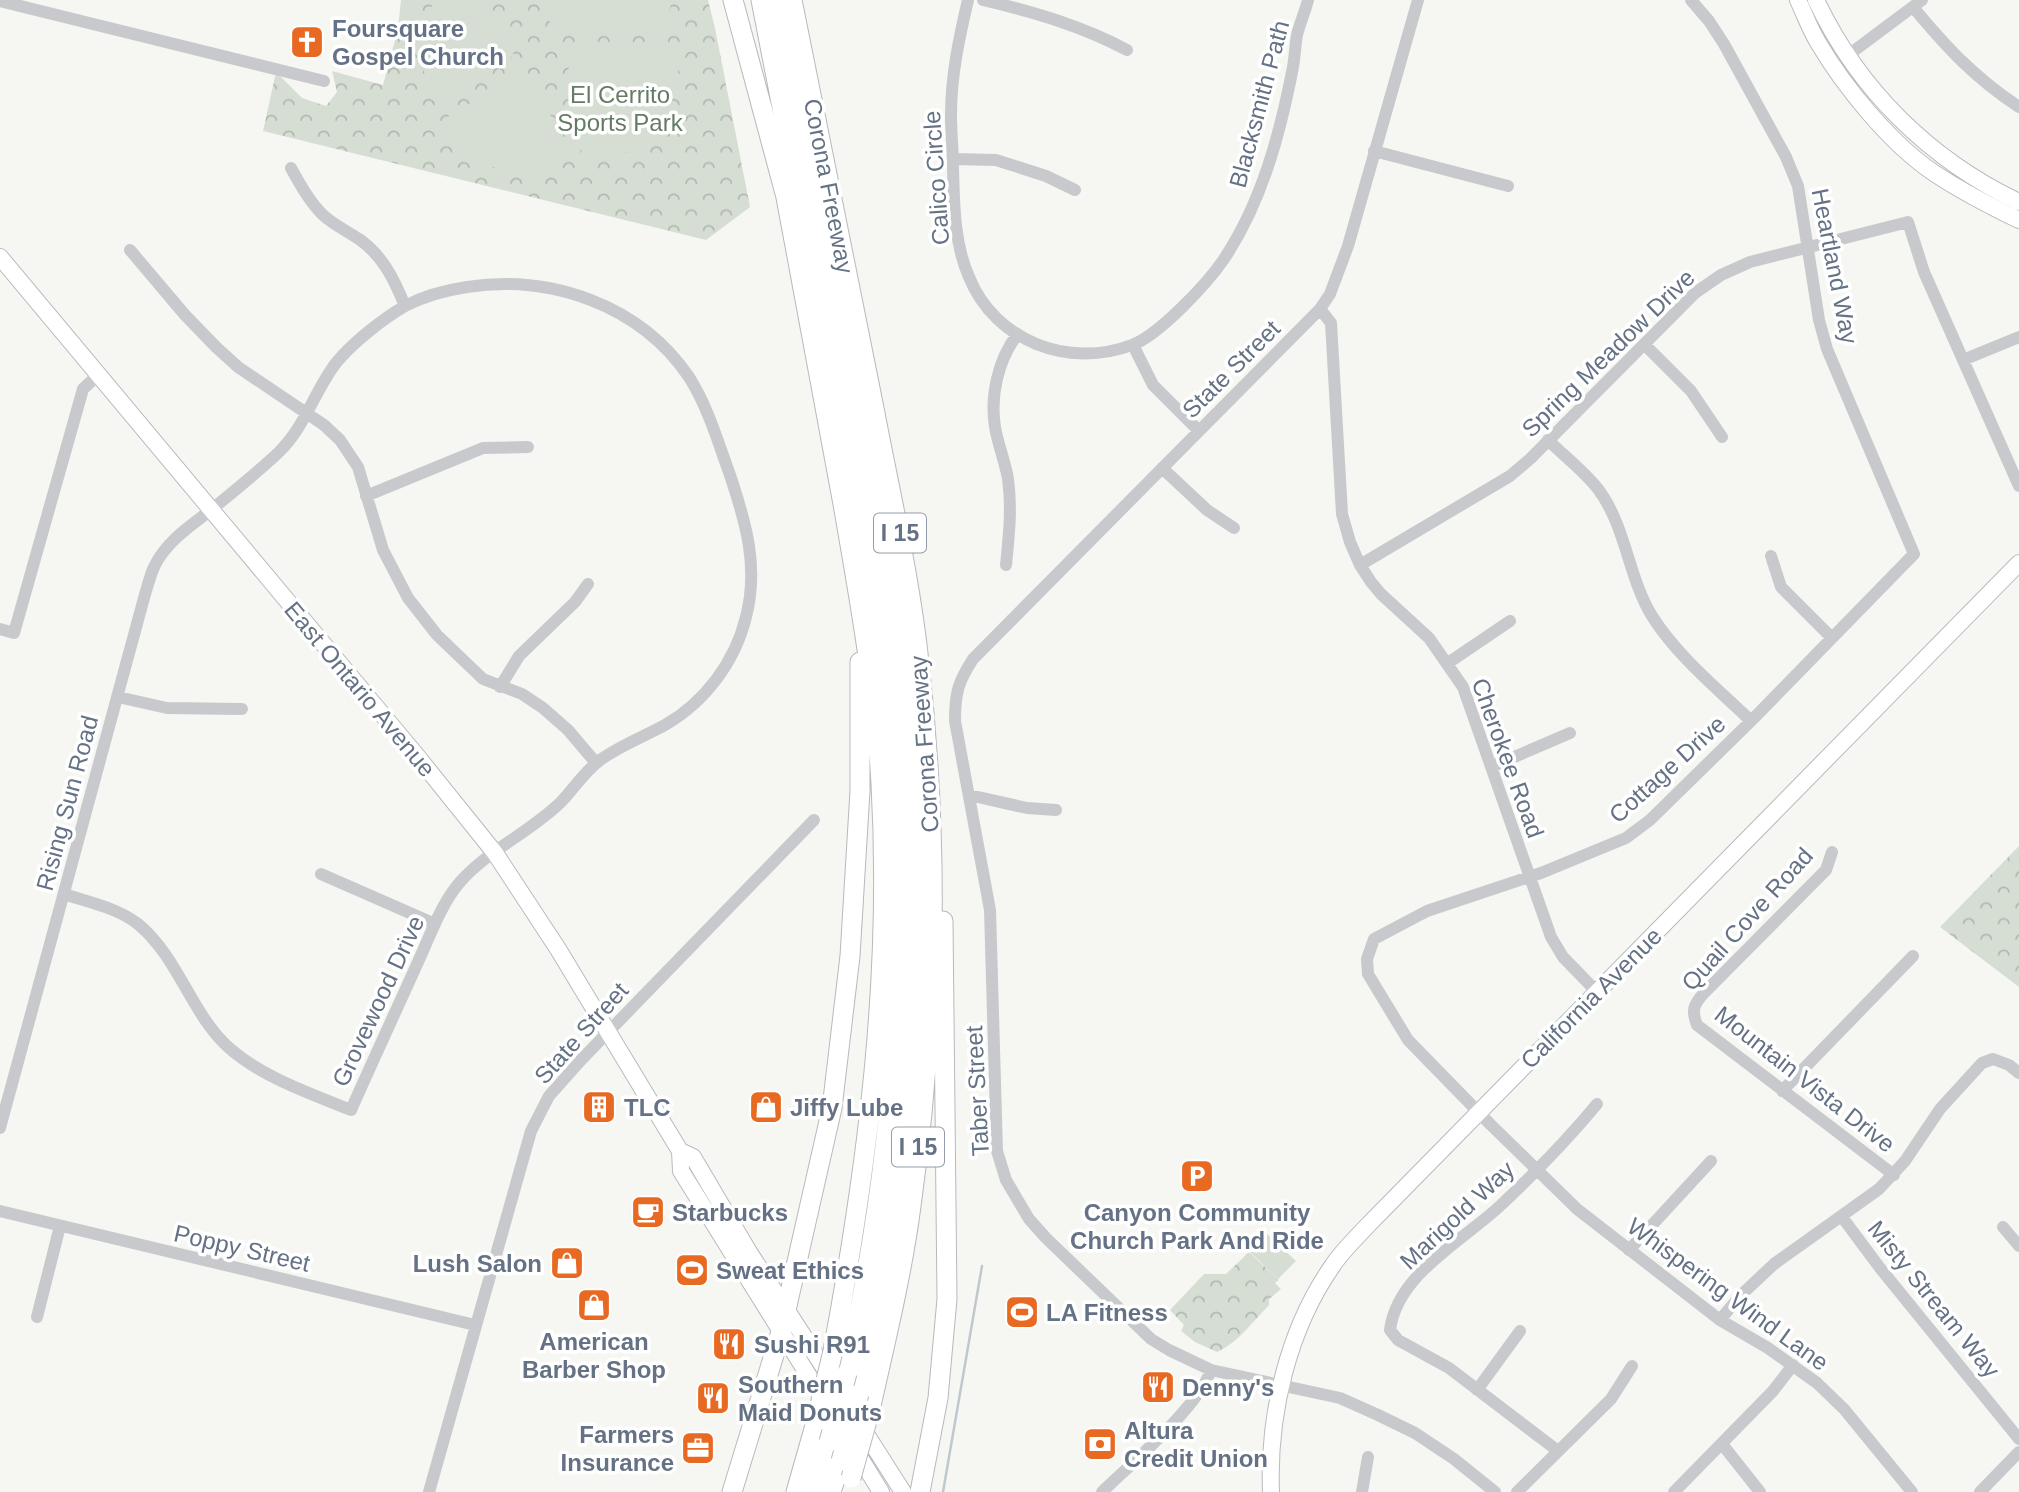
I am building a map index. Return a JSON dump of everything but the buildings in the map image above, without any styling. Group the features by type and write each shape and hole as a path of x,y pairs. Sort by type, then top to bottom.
{"highway":[{"path":"733,0 786,197"},
{"name":"Corona Freeway","path":"748,0 872,668 882,808 881,1012 866,1157 833,1351 796,1492"},
{"path":"761,0 874,582 891,696 898,801 900,922 894,1075 888,1137 863,1298 847,1373 814,1492"},
{"path":"778,0 878,508 896,622 910,743 916,869 915,981 905,1126 895,1209 879,1304 859,1394 846,1477 831,1492"},
{"name":"Corona Freeway","path":"792,0 903,549 925,724 932,880 923,1110 911,1210 870,1410 846,1477"},
{"path":"804,0 831,192"},
{"path":"732,1492 781,1332 832,1108 850,956 860,791 859,663 867,641"},
{"path":"920,1492 938,1398 947,1299 943,923 932,880"}],"main road":[{"path":"1798,0 1817,42 1854,95 1878,122 1932,172 1978,200 2019,220"},
{"path":"1805,0 1836,53 1839,57 1847,56"},
{"path":"1816,0 1847,56 1897,117 1922,139 1979,180 2019,202"},
{"name":"East Ontario Avenue","path":"0,257 495,853 558,949 680,1151 681,1171 701,1206 881,1492"},
{"name":"California Avenue","path":"1271,1492 1272,1437 1282,1384 1294,1341 1312,1299 1334,1264 1369,1224 2019,563"},
{"name":"East Ontario Avenue","path":"680,1151 693,1157 737,1232 903,1492"},
{"path":"701,1206 714,1206 737,1232"}],"street":[{"name":"Calico Circle","path":"968,0 954,69 951,114 954,212 969,278 986,308 1017,335"},
{"path":"984,0 1031,11 1083,29 1128,50"},
{"name":"Blacksmith Path","path":"1017,335 1039,347 1061,352 1088,353 1133,345 1164,324 1192,297 1222,262 1244,226 1261,190 1283,111 1297,37 1308,0"},
{"name":"State Street","path":"955,697 960,679 973,659 1320,309 1330,294 1348,246 1418,0"},
{"name":"Heartland Way","path":"1691,0 1724,44 1786,157 1798,186 1819,320 1827,349 1914,554"},
{"path":"0,1 324,81"},
{"path":"1847,56 1918,3 1951,53 1989,87 2019,107"},
{"path":"1374,151 1508,186"},
{"path":"953,159 996,160 1046,176 1075,190"},
{"path":"291,168 311,202 324,216 362,242 382,260 395,280 405,306"},
{"name":"Spring Meadow Drive","path":"1360,565 1510,476 1695,293 1721,275 1750,262 1908,222 1924,272 1963,360"},
{"path":"130,250 216,347 238,367 324,425 340,440 358,467 383,550 408,598 437,635 483,679 522,694 543,708 568,730 596,762"},
{"name":"Grovewood Drive","path":"64,894 107,908 137,923 164,951 209,1025 241,1058 258,1070 351,1110 435,924 460,881 562,801 596,762 618,747 666,724 693,705 713,685 732,654 745,623 753,589 747,525 709,416 688,377 666,351 644,329 615,311 586,297 539,286 508,283 454,289 405,306"},
{"name":"Rising Sun Road","path":"0,1128 155,565 179,534 283,448 337,363 360,339 405,306"},
{"name":"Cherokee Road","path":"1320,309 1331,323 1342,514 1360,565 1381,594 1429,638 1463,687 1551,937 1563,957 1597,992"},
{"path":"1006,565 1012,515 1008,477 995,426 993,398 999,371 1017,335"},
{"path":"2019,337 1963,360 2019,486"},
{"path":"1133,345 1153,386 1199,431"},
{"path":"1645,345 1691,391 1722,438"},
{"path":"0,629 14,633 83,389 99,374"},
{"path":"1548,440 1598,489 1619,529 1639,591 1659,626 1673,644 1751,721"},
{"path":"366,496 483,448 528,447"},
{"path":"1162,468 1207,510 1234,528"},
{"name":"Cottage Drive","path":"1367,959 1374,939 1427,911 1529,877 1626,838 1650,820 1751,721 1914,554"},
{"path":"1771,555 1781,587 1832,638"},
{"path":"500,687 519,656 575,602 588,584"},
{"path":"1448,663 1510,621"},
{"path":"118,696 167,708 242,709"},
{"name":"Taber Street","path":"955,697 955,721 990,909 998,1151 1006,1180 1029,1219 1140,1329 1169,1350 1211,1370 1340,1398 1415,1433 1454,1459 1495,1492"},
{"path":"1491,767 1570,733"},
{"path":"969,795 1027,808 1056,810"},
{"name":"State Street","path":"429,1492 531,1130 549,1096 607,1032 814,820"},
{"name":"Quail Cove Road","path":"1693,1014 1695,1004 1704,993 1826,870 1832,852"},
{"path":"321,874 435,924"},
{"path":"1782,1091 1913,956"},
{"name":"Whispering Wind Lane","path":"1367,959 1368,974 1408,1040 1577,1209 1720,1320 1793,1365 1817,1384 1844,1409 1912,1492"},
{"name":"Mountain Vista Drive","path":"1693,1014 1697,1024 1894,1175"},
{"path":"1720,1320 1740,1296 1774,1264 1867,1200 1894,1175 1940,1109 1982,1063 1993,1059 2009,1065 2019,1073"},
{"name":"Marigold Way","path":"1477,1390 1449,1368 1398,1340 1390,1330 1392,1316 1401,1299 1435,1258 1482,1223 1575,1131 1597,1104"},
{"path":"1629,1250 1711,1161"},
{"name":"Poppy Street","path":"0,1211 475,1325"},
{"name":"Misty Stream Way","path":"1842,1217 1880,1268 2019,1438"},
{"path":"37,1317 60,1226"},
{"path":"2003,1227 2019,1246"},
{"path":"1520,1331 1477,1390 1558,1451"},
{"path":"1674,1492 1773,1391 1793,1365"},
{"path":"1517,1492 1611,1399 1632,1366"},
{"path":"1102,1492 1182,1413 1208,1379 1211,1370"},
{"path":"1722,1444 1760,1492"},
{"path":"1980,1492 2019,1452"},
{"path":"1362,1492 1368,1457"}],"green space":[{"name":"El Cerrito Sports Park","path":"401,0 708,0 750,207 706,240 263,131 276,72 302,98 326,106 337,92 332,71 383,85 398,29"},
{"path":"435,0 485,0 515,43 513,56 472,84 439,100 425,76 421,51 424,25"},
{"path":"546,0 673,0 666,18 666,27 615,33 556,29 545,16"},
{"path":"676,46 678,78 675,93 661,121 651,133 626,152 584,164 573,109 568,62 576,52 624,47"},
{"path":"524,78 536,82 556,128 566,162 539,171 515,173 490,165 469,150 447,117 481,97"},
{"path":"2019,846 2019,987 1940,927"},
{"path":"1267,1234 1296,1261 1278,1279 1250,1252"},
{"path":"1249,1252 1279,1280 1275,1283 1281,1289 1269,1299 1269,1305 1245,1331 1217,1352 1195,1342 1181,1331 1184,1325 1170,1310 1204,1274 1226,1274"}],"waterway":[{"path":"943,1492 982,1266"}],"place":[{"name":"Foursquare Gospel Church","path":"307,42"},
{"name":"TLC","path":"599,1107"},
{"name":"Jiffy Lube","path":"766,1107"},
{"name":"Canyon Community Church Park And Ride","path":"1197,1176"},
{"name":"Starbucks","path":"648,1212"},
{"name":"Lush Salon","path":"567,1263"},
{"name":"Sweat Ethics","path":"692,1270"},
{"name":"American Barber Shop","path":"594,1305"},
{"name":"LA Fitness","path":"1022,1312"},
{"name":"Sushi R91","path":"729,1344"},
{"name":"Denny's","path":"1158,1387"},
{"name":"Southern Maid Donuts","path":"713,1398"},
{"name":"Altura Credit Union","path":"1100,1444"},
{"name":"Farmers Insurance","path":"698,1448"}]}
